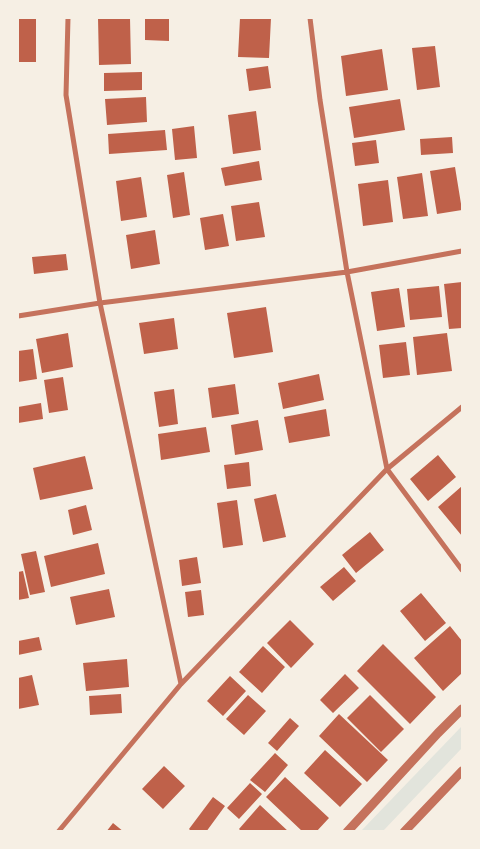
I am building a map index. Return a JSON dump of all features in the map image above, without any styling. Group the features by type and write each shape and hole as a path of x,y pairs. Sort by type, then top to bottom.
{"street":[{"path":"68,18 66,95 100,303 181,684"},
{"path":"310,18 320,100 347,272 387,468 462,570"},
{"path":"18,316 100,303 347,272 462,251"},
{"path":"58,832 181,684 387,468 462,407"},
{"path":"347,832 462,709"},
{"path":"404,832 462,771"}],"shaded area":[{"path":"462,726 462,748 383,831 361,831"}],"building":[{"path":"18,18 36,18 36,62 18,62"},
{"path":"98,18 130,18 131,64 99,65"},
{"path":"145,18 169,18 169,41 145,40"},
{"path":"240,18 271,18 269,58 238,57"},
{"path":"435,46 440,87 417,90 412,48"},
{"path":"382,49 388,90 346,96 341,56"},
{"path":"268,66 271,88 249,91 246,69"},
{"path":"142,72 142,90 104,91 104,73"},
{"path":"146,97 147,122 107,125 105,99"},
{"path":"400,99 405,130 354,138 349,107"},
{"path":"256,111 261,150 233,154 228,115"},
{"path":"194,126 197,158 175,160 172,129"},
{"path":"165,130 167,150 109,154 108,134"},
{"path":"452,137 453,153 421,155 420,139"},
{"path":"376,140 379,163 355,166 352,143"},
{"path":"259,161 262,180 225,186 221,168"},
{"path":"455,167 462,210 437,214 430,171"},
{"path":"184,172 190,215 173,218 167,175"},
{"path":"422,173 428,216 403,219 397,177"},
{"path":"141,177 147,217 121,221 116,181"},
{"path":"388,180 393,222 363,226 358,184"},
{"path":"259,202 265,237 236,241 231,206"},
{"path":"223,214 229,246 205,250 200,218"},
{"path":"155,230 160,264 131,269 126,235"},
{"path":"66,254 68,270 34,274 32,257"},
{"path":"462,282 462,328 449,329 444,284"},
{"path":"439,286 442,317 410,320 407,289"},
{"path":"399,288 405,327 377,331 371,292"},
{"path":"266,307 273,352 234,358 227,313"},
{"path":"174,318 178,349 144,354 139,323"},
{"path":"68,333 73,367 42,373 36,339"},
{"path":"447,333 452,371 417,375 413,337"},
{"path":"406,342 410,375 383,378 379,345"},
{"path":"33,349 37,379 18,382 18,351"},
{"path":"319,374 324,400 283,409 278,383"},
{"path":"63,377 68,410 49,413 44,380"},
{"path":"235,384 239,414 212,418 208,388"},
{"path":"174,389 178,424 159,427 154,392"},
{"path":"41,403 43,419 18,423 18,407"},
{"path":"326,409 330,436 289,443 284,417"},
{"path":"258,420 263,450 235,455 231,425"},
{"path":"206,427 210,452 161,460 158,434"},
{"path":"438,455 456,477 428,501 410,479"},
{"path":"85,456 93,489 40,500 33,468"},
{"path":"249,462 251,486 227,489 224,465"},
{"path":"462,486 462,536 438,507"},
{"path":"276,494 286,537 263,542 254,499"},
{"path":"237,500 243,545 223,548 217,503"},
{"path":"86,505 92,530 73,535 68,510"},
{"path":"370,532 384,550 356,573 342,555"},
{"path":"98,543 105,574 51,587 44,556"},
{"path":"36,551 45,592 30,595 21,554"},
{"path":"197,557 201,583 182,586 179,560"},
{"path":"344,567 356,581 333,601 320,587"},
{"path":"23,571 29,598 18,600 18,572"},
{"path":"109,589 115,617 76,625 70,597"},
{"path":"201,590 204,615 188,617 185,592"},
{"path":"421,593 446,623 425,641 400,611"},
{"path":"290,620 314,644 291,668 267,643"},
{"path":"450,626 462,641 462,673 443,691 414,658"},
{"path":"39,637 42,650 18,655 18,641"},
{"path":"383,644 436,697 410,724 357,671"},
{"path":"263,646 285,667 262,693 239,672"},
{"path":"127,659 129,687 86,691 83,663"},
{"path":"345,674 359,688 333,713 320,700"},
{"path":"32,675 39,705 18,709 18,678"},
{"path":"230,676 246,691 223,716 207,701"},
{"path":"121,694 122,713 90,715 89,696"},
{"path":"248,695 266,711 244,735 226,719"},
{"path":"370,695 404,729 381,752 347,718"},
{"path":"339,714 388,760 367,782 319,736"},
{"path":"290,718 299,726 277,751 268,743"},
{"path":"325,750 362,784 340,807 304,773"},
{"path":"275,753 288,765 265,792 250,780"},
{"path":"164,766 185,786 163,809 142,789"},
{"path":"285,777 329,818 316,832 303,832 266,797"},
{"path":"250,783 262,794 239,819 227,808"},
{"path":"213,797 225,806 206,832 192,832 189,829"},
{"path":"260,805 289,832 242,832 239,829"},
{"path":"113,823 124,832 106,832"}]}
